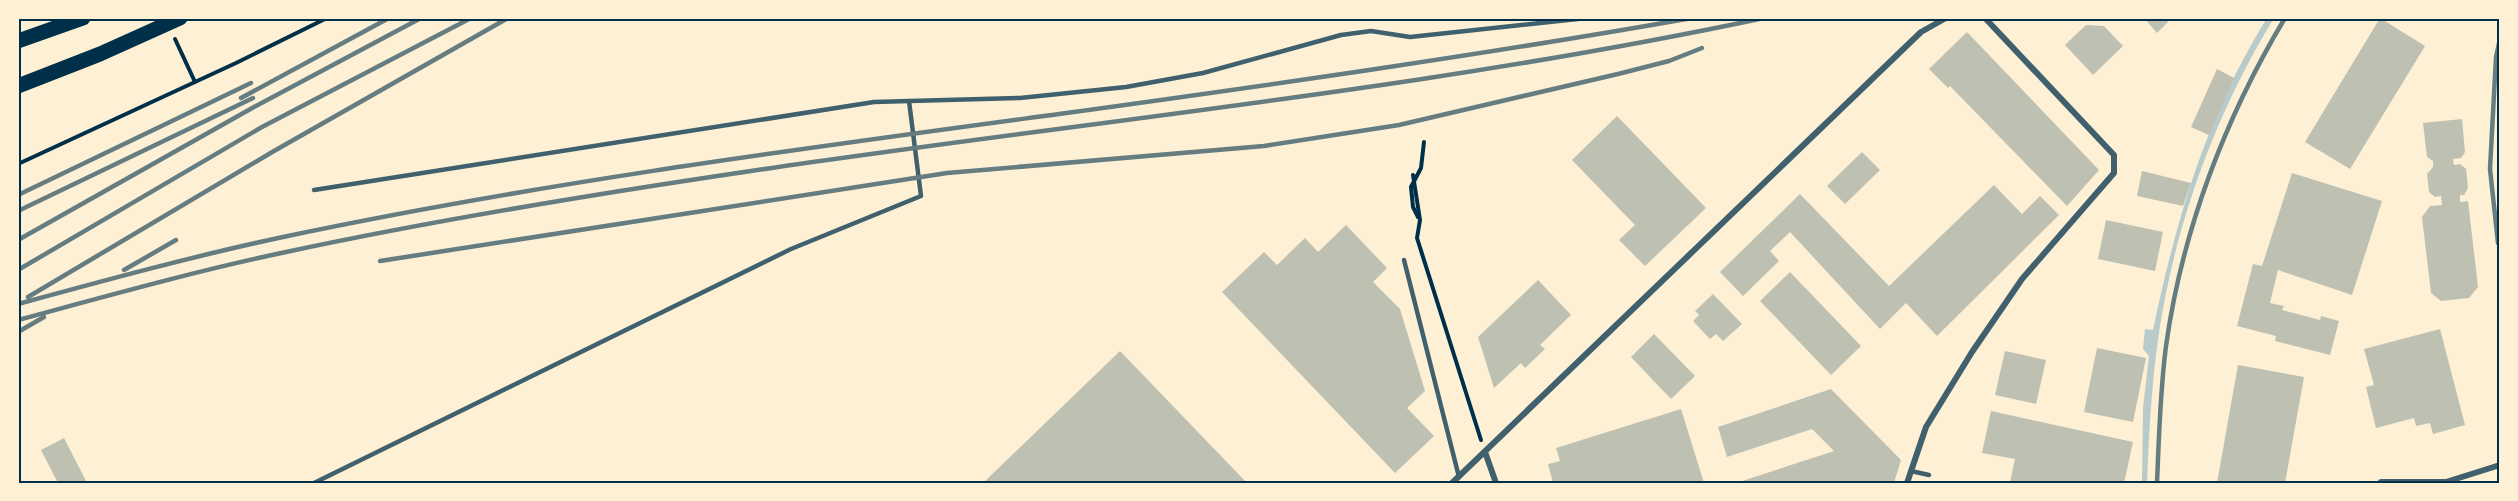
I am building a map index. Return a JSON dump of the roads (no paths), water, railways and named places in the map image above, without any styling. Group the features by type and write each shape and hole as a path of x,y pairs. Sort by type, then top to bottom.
{"main road":[{"path":"18,41 83,18"},
{"path":"18,86 100,54 174,21"}],"street":[{"path":"1452,483 1921,32 1946,18"},
{"path":"1907,483 1926,427 1972,352 2022,279 2114,173 2114,155 1985,18"},
{"path":"1485,452 1496,483"},
{"path":"2380,482 2446,482 2500,465"}],"lane":[{"path":"314,190 873,102 1020,98 1126,87 1203,73 1341,35 1371,31 1410,37 1587,18"},
{"path":"314,483 791,249 921,196 909,101"},
{"path":"1404,260 1458,477"},
{"path":"1911,471 1929,475"}],"railway":[{"path":"241,98 389,18"},
{"path":"18,240 254,107 421,18"},
{"path":"18,270 262,127 471,18"},
{"path":"28,297 274,151 508,18"},
{"path":"18,304 250,244 476,200 670,168 1376,69 1692,18"},
{"path":"18,320 252,259 518,208 751,171 1512,65 1764,18"},
{"path":"2157,483 2164,363 2173,303 2183,260 2209,176 2225,135 2243,95 2285,18"},
{"path":"2498,243 2490,169 2496,57 2500,39"},
{"path":"380,261 947,173 1264,146 1399,125 1618,74 1669,61 1702,48"},
{"path":"18,195 251,83"},
{"path":"18,211 253,98"},
{"path":"124,270 176,240"},
{"path":"18,332 44,317"}]}
